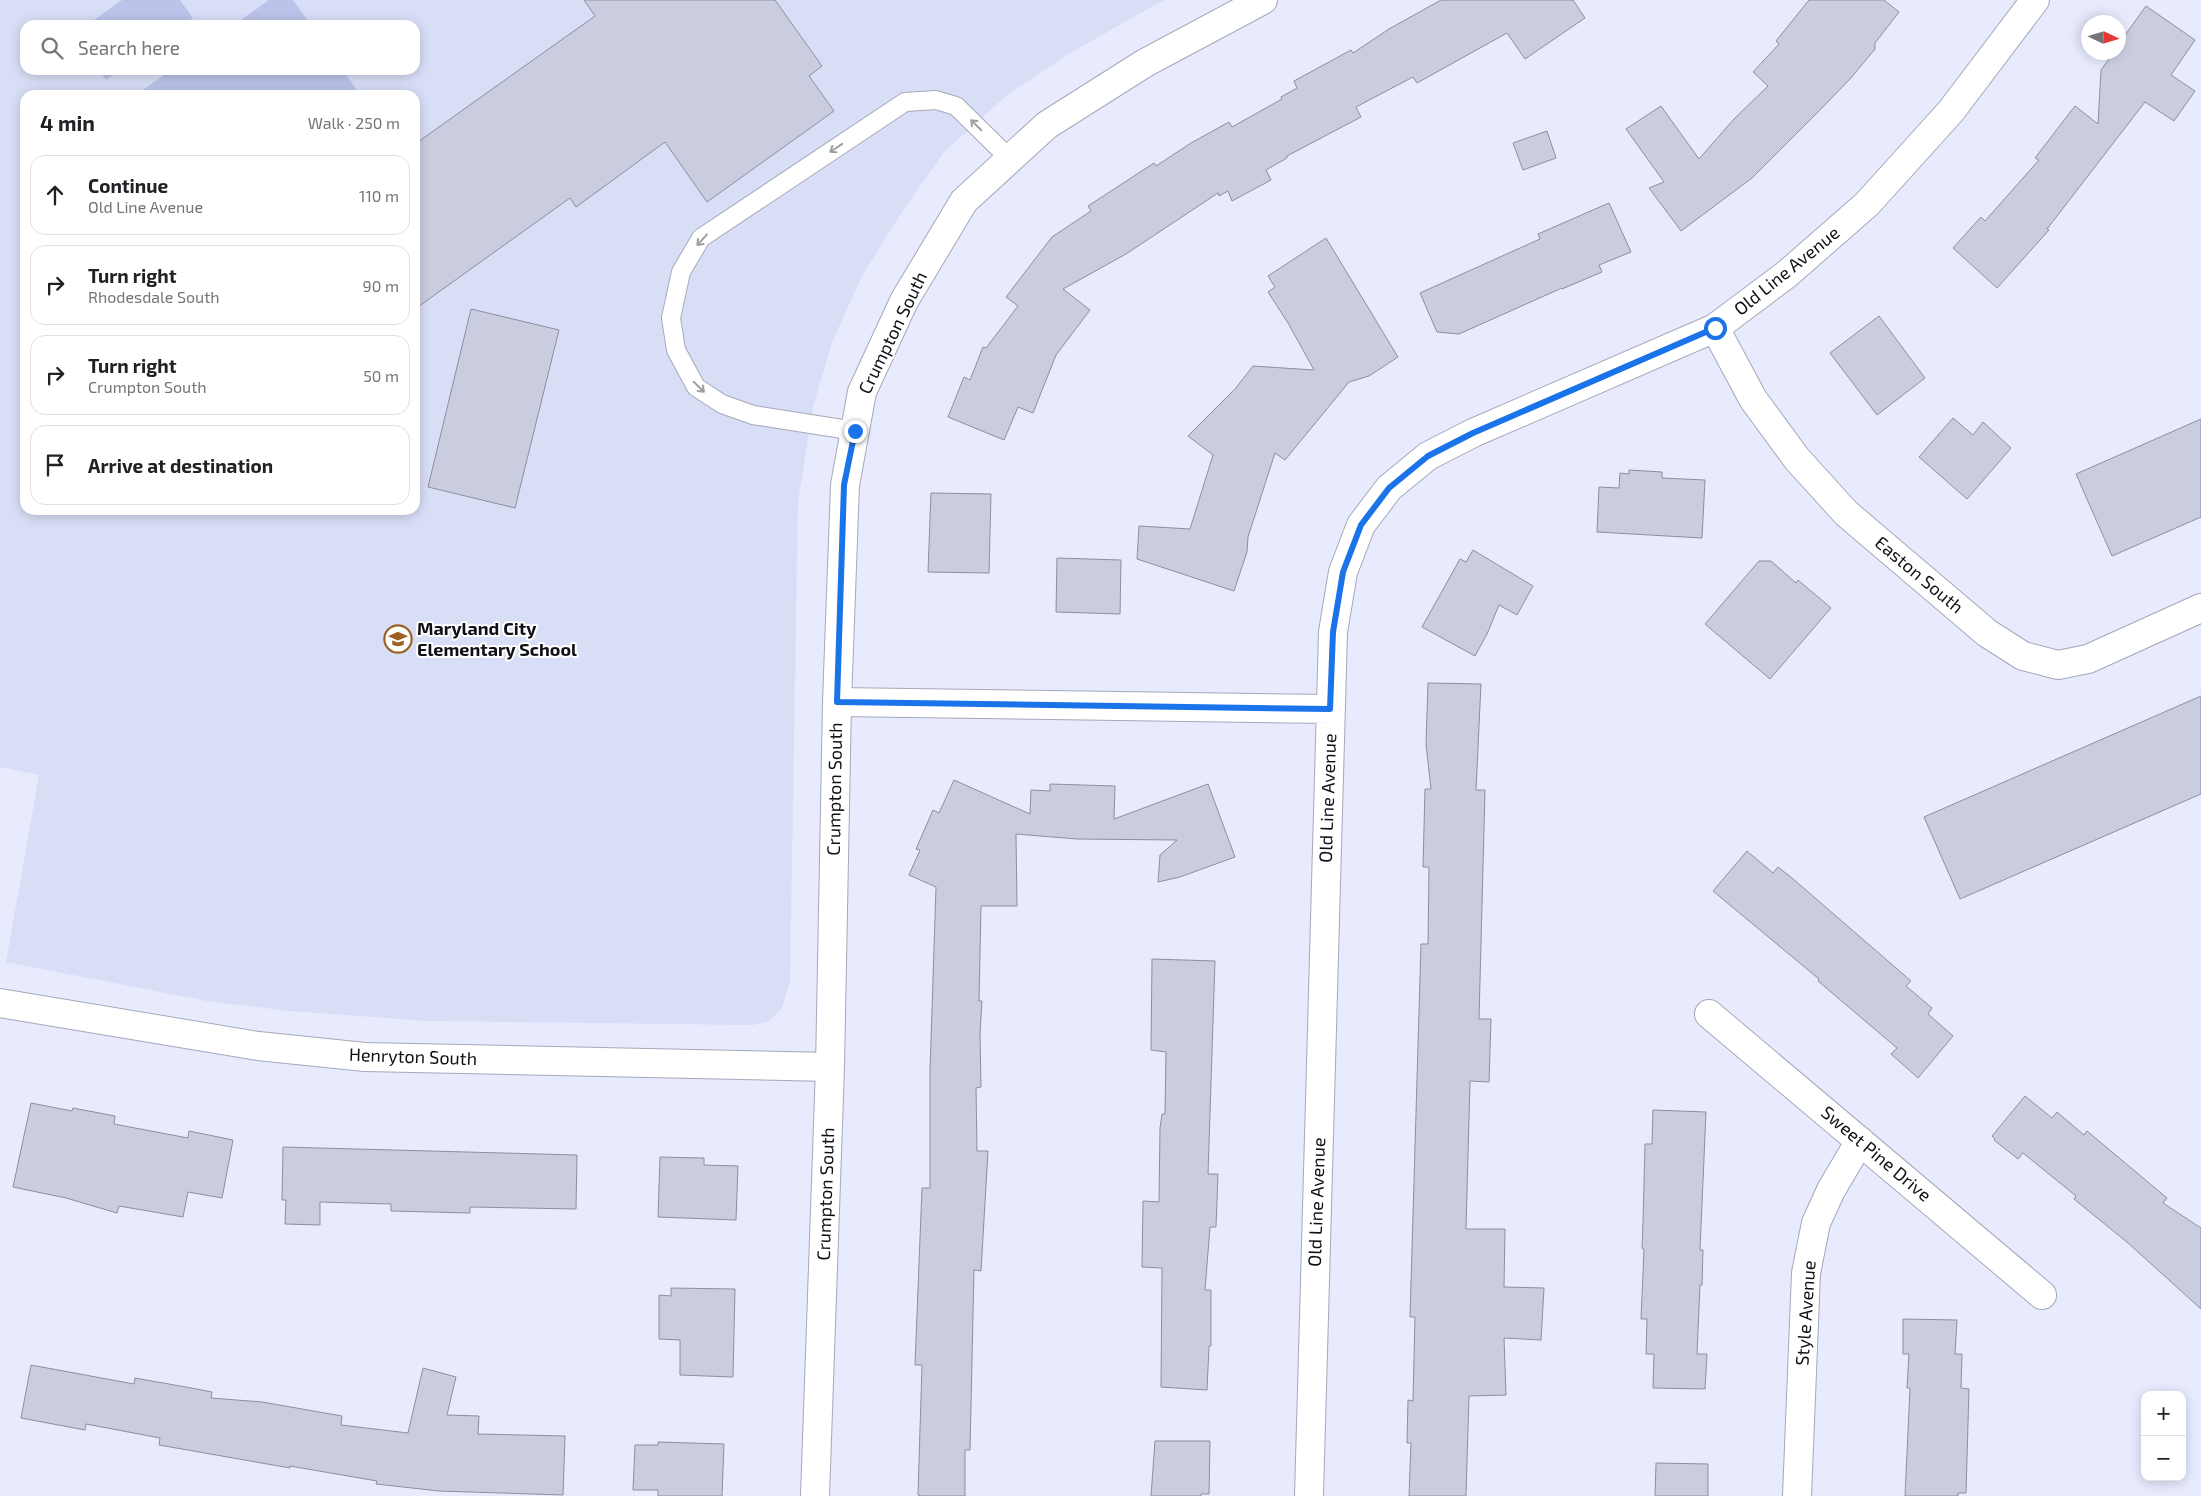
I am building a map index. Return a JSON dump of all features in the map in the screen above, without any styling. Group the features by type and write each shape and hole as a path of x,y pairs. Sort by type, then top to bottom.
{"street":[{"name":"Crumpton South","path":"815,1496 830,1067 837,702 844,485 862,392 904,301 964,201 1047,125 1145,63 1263,0"},
{"name":"Old Line Avenue","path":"1309,1496 1333,632 1343,572 1361,525 1389,488 1428,456 1473,433 1715,328 1787,274 1867,204 1951,111 2034,0"},
{"name":"Easton South","path":"1715,328 1753,399 1797,459 1846,513 1988,633 2022,656 2058,665 2088,659 2201,608"},
{"path":"837,702 1330,709"},
{"name":"Henryton South","path":"0,1004 258,1046 365,1057 830,1067"},
{"name":"Sweet Pine Drive","path":"1709,1014 2042,1295"},
{"name":"Style Avenue","path":"1797,1496 1806,1273 1816,1223 1860,1141"}],"lane":[{"path":"855,431 753,415 722,404 696,387 676,350 671,318 681,272 701,238 905,102 936,100 956,106 1010,159"}],"shaded area":[{"name":"Maryland City Elementary School","path":"0,0 1164,0 1072,52 1006,96 944,152 902,212 863,274 833,340 813,407 798,502 790,982 782,1008 768,1022 753,1025 427,1021 290,1011 207,1001 6,962 39,775 0,767"},
{"path":"122,0 180,0 193,18 190,20 94,20"},
{"path":"269,0 293,0 307,20 241,20"},
{"path":"102,75 113,75 106,80"},
{"path":"164,75 346,75 356,89 354,90 143,90"}],"building":[{"path":"584,0 775,0 822,66 809,76 834,111 707,202 665,142 576,207 570,198 420,305 420,140 595,16"},
{"path":"1441,0 1573,0 1585,18 1525,59 1507,33 1417,83 1413,77 1356,107 1361,117 1287,156 1287,158 1266,170 1271,180 1232,201 1228,191 1219,196 1218,193 1126,254 1063,289 1090,310 1056,355 1033,413 1018,407 1004,440 948,417 964,377 970,380 983,347 986,348 1018,306 1006,297 1052,237 1091,211 1088,206 1154,163 1156,166 1191,143 1229,122 1232,127 1282,99 1281,97 1297,88 1294,81 1351,50 1353,53 1389,29"},
{"path":"1809,0 1884,0 1899,12 1875,43 1875,49 1850,79 1816,114 1752,178 1681,231 1649,188 1664,182 1626,129 1661,106 1699,159 1734,119 1768,86 1753,72 1779,44 1776,41"},
{"path":"2146,6 2195,40 2171,75 2195,91 2174,121 2145,102 2047,229 2049,230 1997,288 1953,248 1981,217 1985,221 2039,160 2035,158 2075,106 2098,124 2101,70 2108,60 2126,60 2126,34"},
{"path":"1547,131 1556,158 1523,170 1513,143"},
{"path":"1609,203 1631,252 1599,265 1602,272 1459,334 1437,332 1420,293 1540,239 1538,234"},
{"path":"1326,238 1398,357 1369,376 1349,382 1285,460 1275,453 1248,537 1247,552 1234,591 1137,559 1139,526 1190,529 1213,455 1188,436 1235,389 1253,366 1314,370 1268,292 1275,287 1268,276"},
{"path":"471,309 559,330 515,508 428,487"},
{"path":"1879,316 1925,378 1877,415 1830,353"},
{"path":"1953,418 1973,435 1983,422 2011,448 1967,499 1919,457"},
{"path":"2201,419 2201,517 2112,556 2076,474"},
{"path":"1629,470 1662,472 1662,478 1705,480 1702,538 1597,532 1599,487 1619,488 1620,473 1629,474"},
{"path":"931,493 991,494 989,573 928,572"},
{"path":"1473,550 1533,586 1517,615 1499,605 1475,656 1422,627 1460,559 1466,562"},
{"path":"1057,558 1121,560 1120,614 1056,612"},
{"path":"1759,561 1771,561 1796,583 1798,580 1831,608 1770,679 1705,624"},
{"path":"1428,683 1481,684 1476,790 1485,790 1479,1019 1491,1019 1489,1082 1470,1081 1466,1229 1505,1229 1504,1287 1544,1288 1541,1340 1504,1338 1506,1395 1469,1396 1466,1496 1409,1496 1411,1443 1407,1443 1408,1400 1413,1401 1415,1317 1410,1317 1421,944 1428,944 1429,867 1423,867 1425,789 1431,789 1426,744"},
{"path":"2201,696 2201,794 1960,899 1924,817"},
{"path":"954,780 1030,814 1031,790 1050,791 1050,784 1115,786 1114,819 1208,784 1235,857 1180,877 1158,882 1160,855 1177,840 1077,839 1016,834 1017,906 981,906 979,1001 982,1001 980,1034 981,1087 976,1088 977,1151 988,1151 981,1271 974,1270 970,1450 965,1450 965,1496 921,1496 918,1495 922,1365 915,1365 922,1188 930,1188 930,1071 936,887 909,875 920,850 916,849 933,810 939,813"},
{"path":"1747,851 1773,873 1778,867 1792,878 1911,981 1906,986 1932,1008 1928,1014 1953,1036 1918,1078 1891,1054 1897,1048 1818,981 1819,979 1713,891"},
{"path":"1152,959 1215,961 1208,1174 1218,1174 1216,1227 1210,1227 1205,1290 1211,1290 1211,1346 1209,1346 1207,1390 1161,1387 1162,1268 1142,1267 1143,1201 1159,1202 1160,1128 1162,1114 1165,1114 1166,1052 1151,1050"},
{"path":"2025,1096 2052,1118 2057,1112 2084,1135 2087,1131 2167,1198 2163,1203 2201,1228 2201,1309 2128,1243 2074,1199 2076,1196 2023,1153 2018,1159 1994,1140 1992,1136"},
{"path":"31,1103 72,1111 73,1108 115,1116 114,1124 188,1138 189,1131 233,1140 222,1198 188,1192 183,1217 119,1206 117,1213 66,1198 13,1187"},
{"path":"1653,1110 1706,1112 1700,1250 1703,1250 1702,1285 1700,1285 1697,1354 1707,1354 1705,1389 1653,1388 1654,1354 1646,1354 1647,1319 1641,1319 1644,1249 1642,1248 1645,1144 1652,1144"},
{"path":"283,1147 577,1155 576,1209 470,1207 470,1213 391,1211 391,1204 320,1202 320,1225 285,1224 286,1200 282,1200"},
{"path":"660,1157 704,1158 704,1165 738,1166 736,1220 658,1217"},
{"path":"671,1288 735,1289 733,1377 680,1375 680,1340 659,1339 659,1295 671,1296"},
{"path":"1903,1319 1957,1320 1955,1354 1962,1354 1961,1388 1969,1389 1966,1493 1958,1493 1958,1496 1905,1496 1910,1388 1907,1388 1909,1354 1903,1354"},
{"path":"31,1365 134,1384 135,1378 197,1389 212,1392 211,1398 262,1402 342,1416 341,1425 408,1433 423,1368 456,1377 447,1415 479,1416 478,1434 565,1436 563,1495 439,1491 376,1484 377,1481 159,1445 160,1438 86,1424 85,1430 21,1418"},
{"path":"1155,1441 1210,1441 1209,1494 1201,1494 1201,1496 1151,1496"},
{"path":"658,1442 724,1444 722,1496 658,1496 658,1490 633,1490 635,1445 658,1445"},
{"path":"1656,1463 1708,1464 1708,1496 1655,1496"}],"place":[{"name":"Maryland City Elementary School","path":"398,639"}],"route":[{"path":"855,431 844,485 837,702 1330,709 1333,632 1343,572 1361,525 1389,488 1428,456 1473,433 1715,328"}]}
